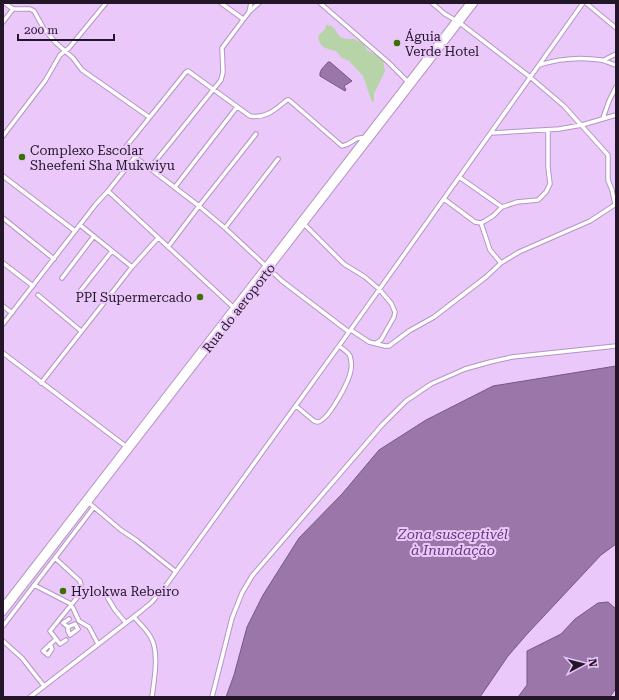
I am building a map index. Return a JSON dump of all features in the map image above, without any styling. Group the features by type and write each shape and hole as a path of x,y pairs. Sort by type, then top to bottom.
{"main road":[{"name":"Rua do aeroporto","path":"3,613 6,603 268,268 458,21 469,3"},
{"name":"Rua do aeroporto","path":"6,603 88,502 234,308 304,224 408,82 458,21 475,3"}],"street":[{"path":"5,3 13,10 30,9 34,11 44,29 56,43 73,58 82,70 149,117"},
{"path":"4,134 45,81 60,55 69,48 106,3"},
{"path":"222,3 243,19"},
{"path":"249,12 251,3"},
{"path":"150,168 221,80 223,72 222,48 243,19 259,3"},
{"path":"320,3 388,62 408,82"},
{"path":"367,139 356,138 345,145 340,144 289,100 271,113 263,116 256,118 247,115 190,71 186,72 125,148 199,206 286,284 350,331 369,342 385,346 394,344 409,331 434,317 501,263 519,252 590,221 616,204 608,180 608,155 582,125 564,106 530,77 458,21 432,3"},
{"path":"30,697 134,617 152,602 167,584 350,331 583,3"},
{"path":"586,3 616,28"},
{"path":"3,22 13,10"},
{"path":"604,60 616,54"},
{"path":"538,66 548,62 580,58 604,60 616,65"},
{"path":"603,118 616,87"},
{"path":"175,187 237,107"},
{"path":"491,133 548,130 582,125 616,115"},
{"path":"444,199 475,222 481,223 494,216 502,208 519,201 538,200 549,187 548,130"},
{"path":"168,247 256,134"},
{"path":"3,324 96,204 135,157"},
{"path":"225,228 278,159"},
{"path":"460,176 502,208"},
{"path":"3,182 5,177 75,231"},
{"path":"108,191 234,308"},
{"path":"3,218 54,259"},
{"path":"481,223 490,250 501,263"},
{"path":"304,224 344,264 379,289 391,303 395,312 388,330 381,340 376,343"},
{"path":"80,225 132,267"},
{"path":"62,278 94,236"},
{"path":"41,383 132,267 158,238"},
{"path":"82,290 112,251"},
{"path":"3,263 33,286"},
{"path":"38,295 81,332"},
{"path":"3,306 12,313"},
{"path":"296,406 317,422 323,420 332,408 347,382 351,370 349,354 339,346"},
{"path":"212,697 232,618 242,592 252,576 382,425 406,401 431,384 465,369 490,362 616,346"},
{"path":"3,353 128,448"},
{"path":"88,502 120,530 136,540 175,572"},
{"path":"3,626 94,507"},
{"path":"55,558 80,581 81,585 80,594 50,631 60,644 66,640"},
{"path":"34,585 64,600 71,606 79,621 89,627 98,644"},
{"path":"106,595 115,610 126,623"},
{"path":"6,603 16,609"},
{"path":"134,617 151,636 155,650 155,670 152,697"},
{"path":"69,619 63,623 68,627 70,634 84,623"},
{"path":"68,627 75,624 77,627"},
{"path":"50,644 56,639"},
{"path":"3,641 22,658 44,686"}],"green space":[{"path":"326,25 332,26 340,37 354,39 364,44 367,50 383,59 385,71 374,94 374,101 372,102 363,76 349,61 342,58 336,51 321,45 318,36 325,29"}],"water":[{"path":"328,62 330,62 352,81 344,86 345,91 320,76 321,70"},
{"name":"Zona susceptivél à Inundação","path":"616,366 616,544 601,555 528,633 508,656 480,697 226,697 234,675 247,627 263,595 299,538 342,494 379,450 426,420 493,386"},
{"path":"608,602 616,609 616,688 610,697 518,697 527,685 527,651 561,634 575,619 598,603"}],"place":[{"name":"Águia Verde Hotel","path":"397,43"},
{"name":"Complexo Escolar Sheefeni Sha Mukwiyu","path":"22,157"},
{"name":"PPI Supermercado","path":"200,297"},
{"name":"Hylokwa Rebeiro","path":"63,591"}]}
